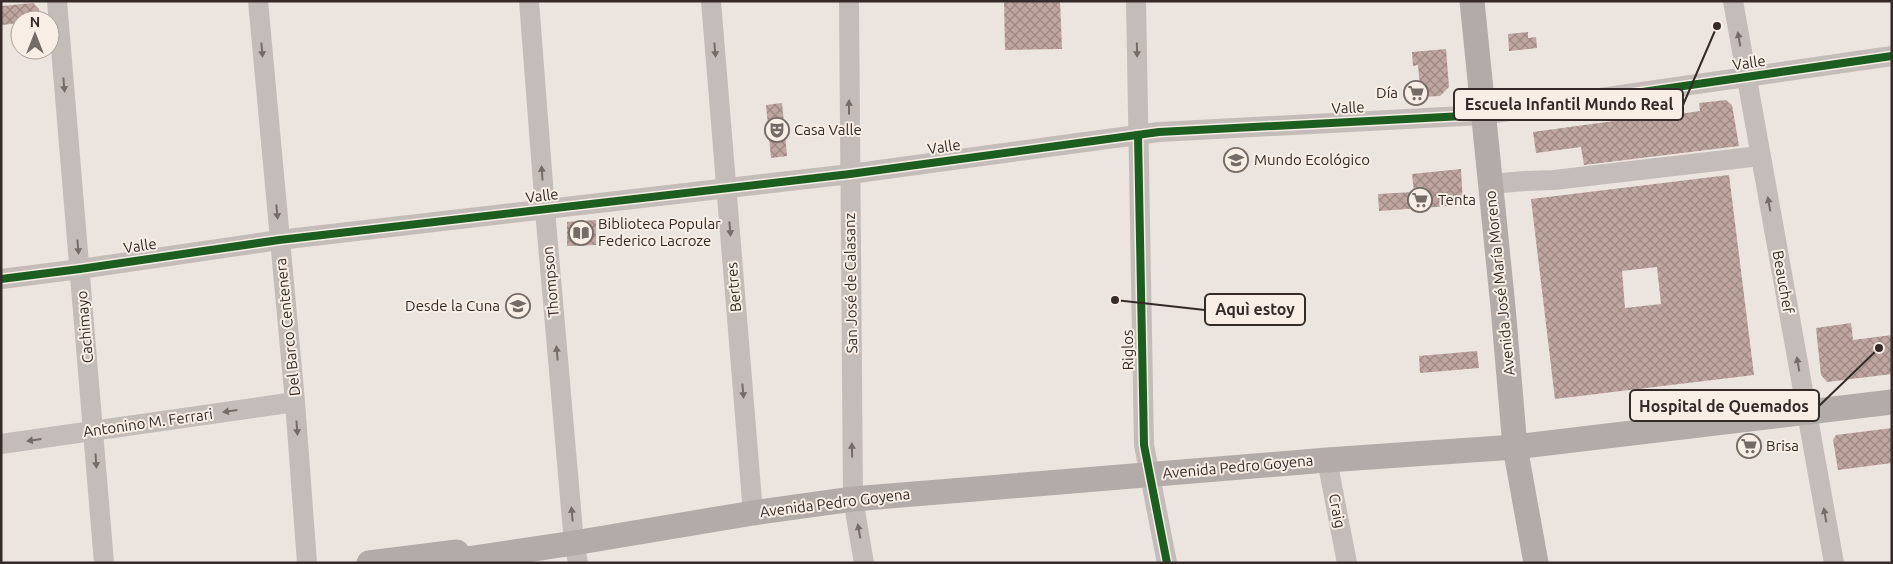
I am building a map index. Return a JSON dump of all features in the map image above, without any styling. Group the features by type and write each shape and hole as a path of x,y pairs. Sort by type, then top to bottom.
{"main road":[{"name":"Avenida José María Moreno","path":"1472,1 1515,447 1536,563"},
{"name":"Avenida Pedro Goyena","path":"440,563 532,551 570,550 753,513 853,499 1328,460 1515,447 1892,402"},
{"name":"Avenida Pedro Goyena","path":"369,563 531,542 570,550"}],"street":[{"name":"Cachimayo","path":"57,1 104,563"},
{"name":"Del Barco Centenera","path":"258,1 295,402 307,563"},
{"name":"Thompson","path":"529,1 570,550"},
{"name":"Bertres","path":"711,1 753,513"},
{"name":"San José de Calasanz","path":"849,1 853,499 864,563"},
{"name":"Riglos","path":"1136,1 1144,445 1168,563"},
{"name":"Beauchef","path":"1733,1 1834,563"},
{"name":"Valle","path":"1,278 80,269 279,240 850,174 1158,132 1482,115 1892,56"},
{"path":"1491,184 1554,180 1760,156"},
{"name":"Antonino M. Ferrari","path":"1,444 295,402"},
{"name":"Craig","path":"1328,460 1347,563"}],"building":[{"path":"1004,1 1060,1 1062,49 1005,50"},
{"path":"33,3 39,10 10,10 10,24 2,25 1,6"},
{"path":"1528,32 1528,38 1536,37 1537,48 1509,51 1508,34"},
{"path":"1446,49 1449,87 1440,96 1421,97 1418,65 1413,66 1412,52"},
{"path":"1726,100 1732,105 1739,146 1584,165 1581,147 1536,153 1533,132 1700,111 1699,103"},
{"name":"Casa Valle","path":"782,103 787,156 771,158 766,105"},
{"name":"Tenta","path":"1461,169 1463,205 1379,211 1378,194 1414,192 1412,174"},
{"path":"1729,175 1754,375 1555,399 1531,199","holes":["1657,267 1661,304 1625,308 1622,271"]},
{"name":"Biblioteca Popular Federico Lacroze","path":"596,220 596,245 567,246 567,222"},
{"path":"1851,323 1853,340 1892,335 1892,374 1827,382 1821,375 1816,328"},
{"path":"1477,351 1479,368 1420,373 1419,356"},
{"path":"1892,428 1892,463 1838,470 1833,440 1836,435"}],"cycle path":[{"path":"1,279 279,240 850,174 1159,132 1482,115 1892,56"},
{"path":"1138,135 1144,445 1167,563"}],"place":[{"name":"Escuela Infantil Mundo Real","path":"1717,26"},
{"name":"Día","path":"1416,93"},
{"name":"Casa Valle","path":"777,130"},
{"name":"Mundo Ecológico","path":"1236,160"},
{"name":"Tenta","path":"1420,200"},
{"name":"Biblioteca Popular Federico Lacroze","path":"581,233"},
{"name":"Aquì estoy","path":"1115,300"},
{"name":"Desde la Cuna","path":"518,306"},
{"name":"Hospital de Quemados","path":"1879,348"},
{"name":"Brisa","path":"1749,446"}]}
